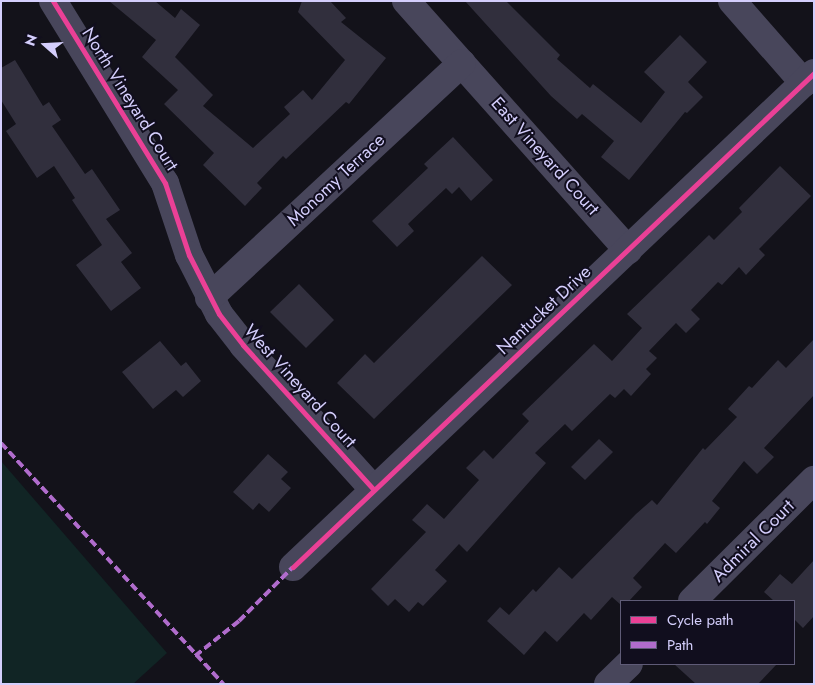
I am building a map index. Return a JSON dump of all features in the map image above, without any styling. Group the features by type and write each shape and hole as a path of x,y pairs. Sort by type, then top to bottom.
{"street":[{"name":"North Vineyard Court","path":"53,1 165,183 189,255 209,298"},
{"path":"406,1 462,63"},
{"path":"732,1 809,78"},
{"name":"Monomy Terrace","path":"209,298 462,63"},
{"name":"East Vineyard Court","path":"462,63 628,250"},
{"name":"Nantucket Drive","path":"293,567 809,78"},
{"name":"West Vineyard Court","path":"209,298 243,346 374,490"},
{"name":"Admiral Court","path":"693,600 814,480"},
{"path":"608,684 628,665"}],"green space":[{"path":"1,461 167,653 133,684 1,684"}],"building":[{"path":"109,1 155,1 175,18 181,9 200,25 175,57 213,95 203,106 253,148 290,114 284,107 303,90 312,100 345,60 298,12 302,1 330,1 346,18 341,22 386,58 349,104 346,102 286,159 283,156 257,183 262,188 245,206 203,165 214,153 164,104 178,90 142,57 156,40"},
{"path":"465,1 506,1 560,55 557,59 590,88 593,84 641,123 665,92 644,72 680,35 707,62 688,82 703,97 687,113 685,112 629,180 601,157 614,141 582,114 577,119 551,96"},
{"path":"15,60 43,106 49,102 61,120 52,126 85,174 92,169 120,210 106,219 132,253 121,262 141,288 111,311 76,265 102,245 72,200 75,198 54,166 37,178 6,131 16,124 1,100 1,68"},
{"path":"453,137 493,180 471,201 459,187 452,194 446,188 408,224 414,231 397,247 372,221 428,168 424,164"},
{"path":"780,166 811,196 759,249 765,255 746,275 739,267 722,285 718,282 691,310 700,319 686,333 676,323 649,351 657,358 646,369 651,374 631,396 624,389 615,398 610,394 572,431 565,424 535,453 546,463 467,552 459,544 435,570 447,581 423,606 418,602 409,612 395,599 388,606 371,589 426,532 412,520 427,504 444,519 479,480 466,468 484,450 493,459 529,421 522,414 594,344 612,361 642,328 627,314 709,235 714,240 742,212 739,208"},
{"path":"482,256 512,285 374,419 337,383 365,354 374,363"},
{"path":"299,284 334,320 306,348 270,312"},
{"path":"814,339 814,395 764,448 774,457 757,474 744,461 712,501 720,508 707,524 705,522 676,553 665,543 633,578 642,587 630,600 620,600 620,604 612,597 591,620 584,613 557,642 545,631 524,655 487,621 500,607 509,615 533,589 536,592 559,567 572,579 652,500 657,505 703,448 705,450 737,417 728,409 749,386 752,388 778,360 786,368"},
{"path":"160,341 181,366 186,362 201,381 183,397 176,390 153,409 122,372"},
{"path":"599,439 613,452 585,480 571,467"},
{"path":"268,454 288,472 281,479 291,488 269,512 259,503 253,510 233,492"},
{"path":"814,560 814,616 803,628 795,620 795,600 773,600 764,592 780,574 792,584"},
{"path":"675,665 776,665 758,684 696,684"}],"marked path":[{"path":"1,443 223,684"},
{"path":"195,656 239,621 293,567"}],"cycle path":[{"path":"53,1 165,183 189,255 219,314 243,345 374,490"},
{"path":"293,567 814,73"}]}
